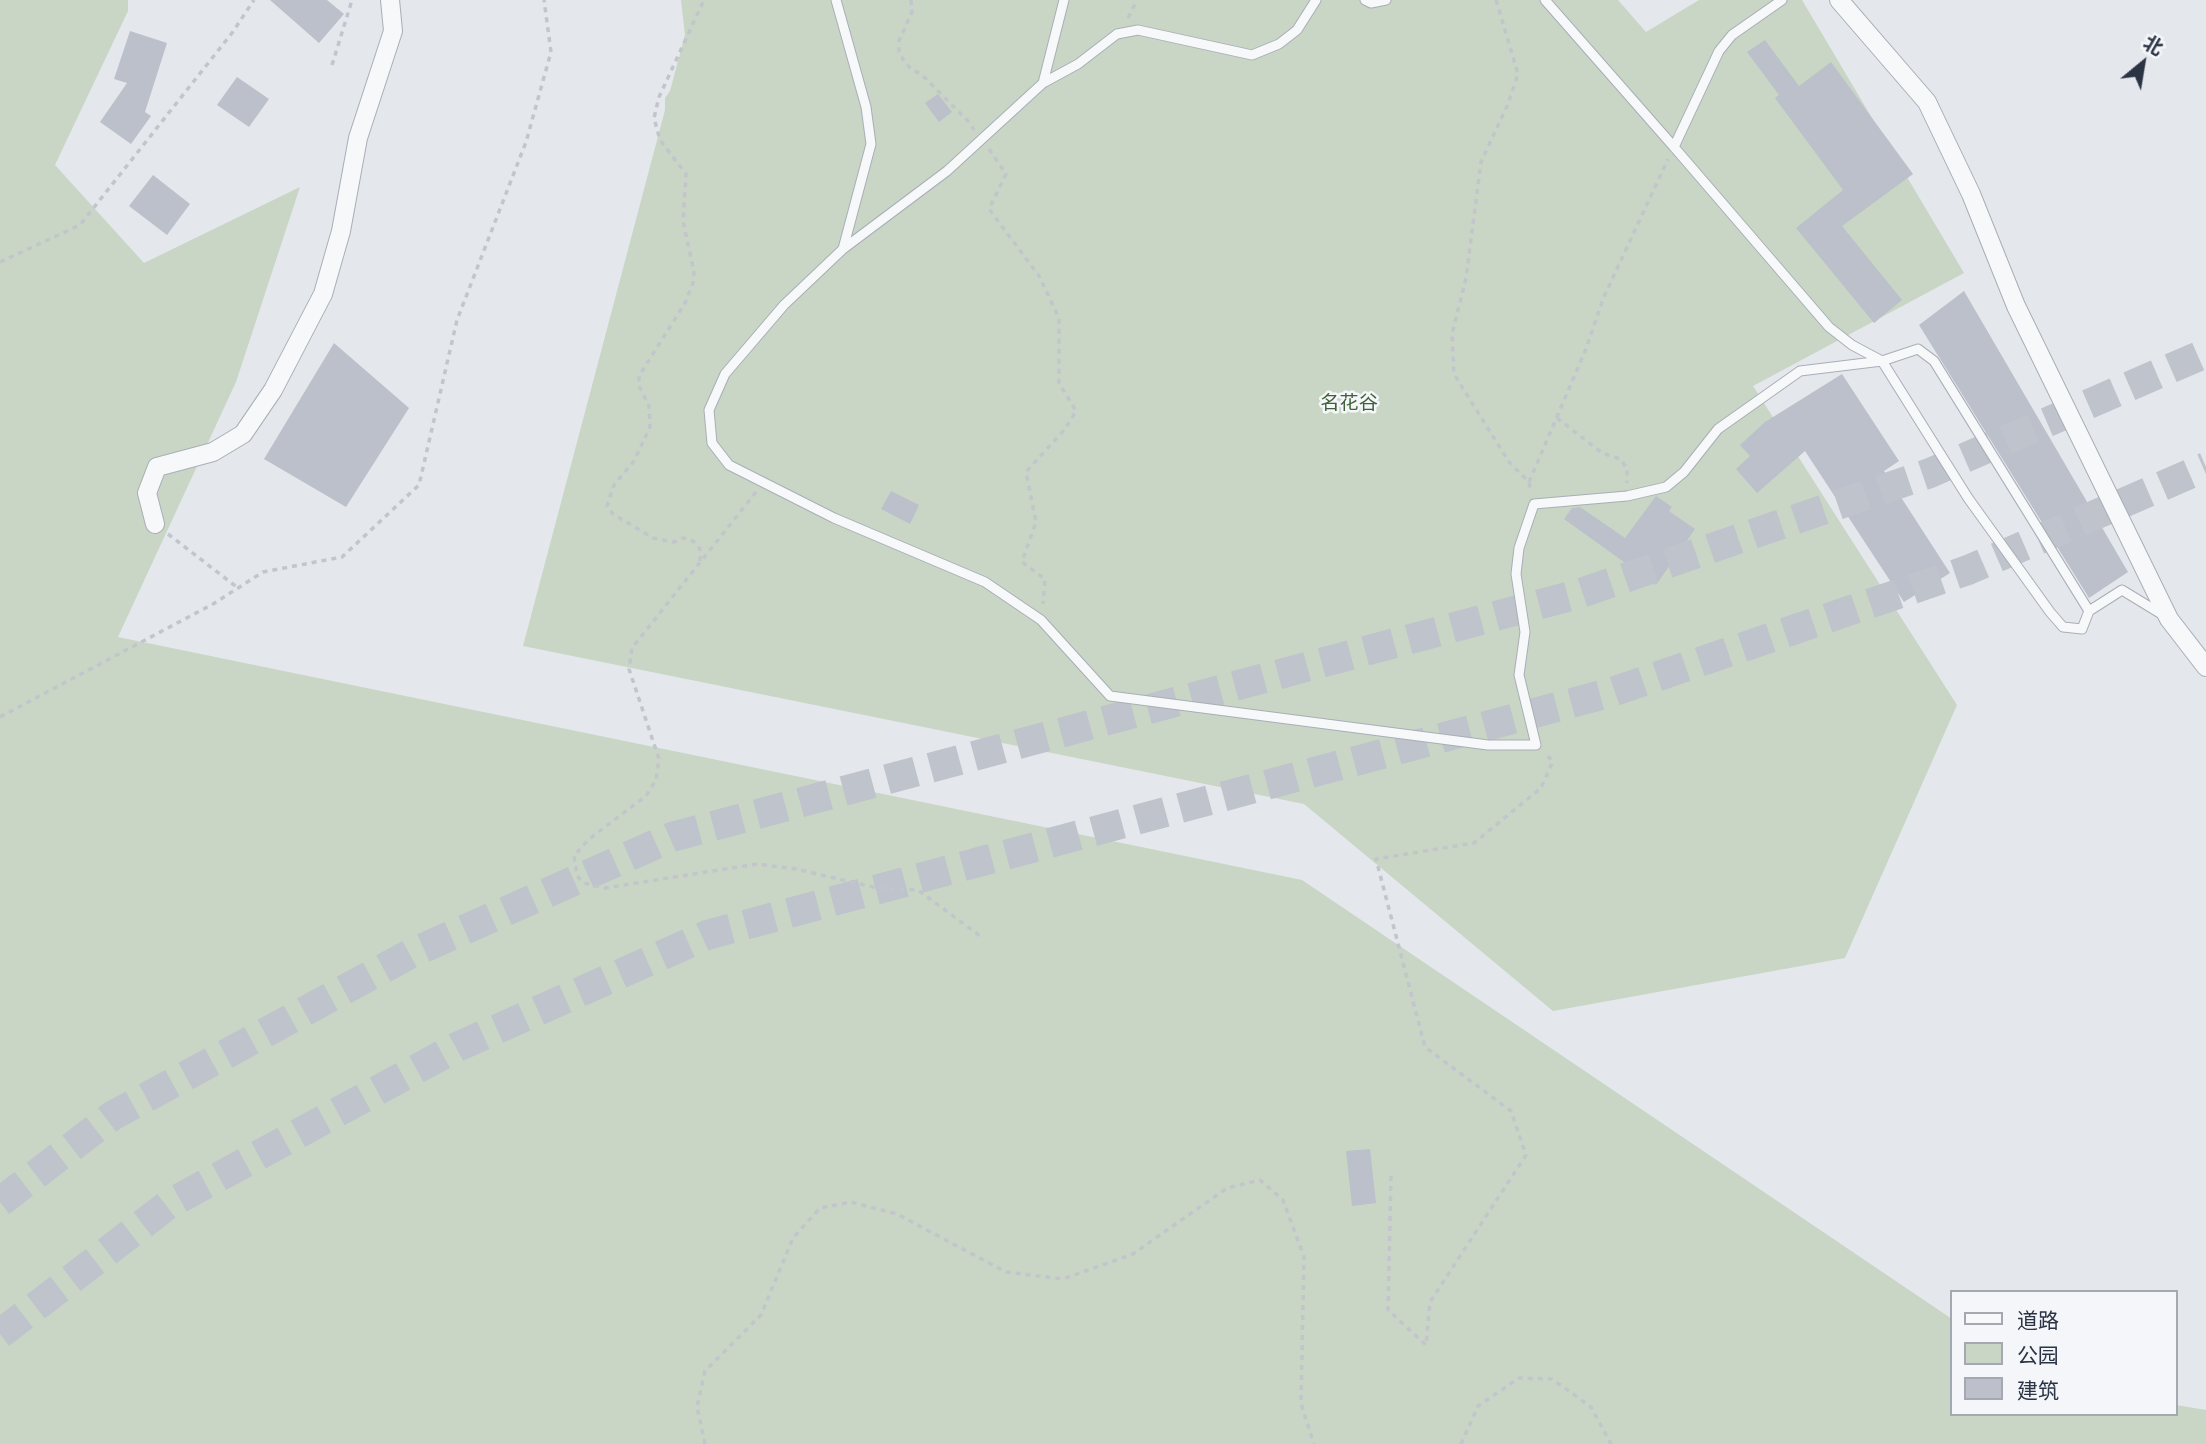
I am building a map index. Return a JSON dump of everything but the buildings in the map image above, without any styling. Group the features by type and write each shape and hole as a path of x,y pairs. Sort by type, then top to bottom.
{"street":[{"path":"155,524 147,492 157,467 212,452 243,434 273,390 323,294 341,231 358,138 393,31 390,0"},
{"path":"1839,0 1927,102 1971,194 2016,306 2169,619 2206,667"}],"lane":[{"path":"836,0 866,107 871,144 844,249"},
{"path":"1043,83 1064,0"},
{"path":"1316,0 1297,30 1279,44 1252,55 1138,30 1117,34 1078,64 1043,83 947,171 844,249 784,305 725,374 709,410 712,443 729,465 834,518 985,582 1041,620 1110,696 1488,745 1536,745 1519,675 1525,632 1516,573 1519,548 1534,504 1626,496 1666,487 1684,472 1718,429 1800,371 1882,360 1918,349 1934,360 2089,611"},
{"path":"1365,0 1371,3 1386,0"},
{"path":"1545,0 1829,327 1852,345 1882,360 1968,498 2063,627 2082,628 2089,611 2122,590 2169,619"},
{"path":"1674,147 1719,51 1732,35 1782,0"}],"path":[{"path":"0,262 80,225 232,33 254,0"},
{"path":"332,65 352,0"},
{"path":"0,718 213,604 263,572 342,557 419,485 457,320 526,142 551,52 544,0"},
{"path":"700,563 700,549 693,541 683,538 674,542 653,538 614,514 607,506 614,485 634,461 650,427 649,405 639,386 639,376 685,303 693,283 694,272 683,220 687,174 660,140 654,118 659,97 704,0"},
{"path":"911,0 912,12 899,41 899,52 911,69 921,74 971,123 979,142 989,148 1006,174 989,209 1039,276 1059,318 1059,383 1076,411 1065,429 1026,472 1036,522 1022,562 1045,579 1041,620"},
{"path":"1496,0 1518,74 1508,104 1481,162 1466,278 1452,334 1454,374 1509,462 1529,482 1534,504"},
{"path":"1529,482 1586,349 1603,299 1674,147"},
{"path":"1557,418 1602,453 1620,459 1627,468 1626,496"},
{"path":"764,482 632,648 629,669 659,759 656,780 646,796 588,840 574,856 577,876 584,884 605,888 757,864 796,869 877,888 918,890 980,936"},
{"path":"155,524 239,588"},
{"path":"1391,1176 1388,1310 1426,1345 1430,1302 1526,1155 1511,1111 1425,1047 1376,859 1474,843 1541,788 1553,761 1536,745"},
{"path":"705,1444 697,1407 705,1371 761,1315 793,1238 820,1208 850,1202 897,1214 1006,1272 1063,1279 1133,1254 1227,1188 1260,1180 1283,1200 1304,1257 1301,1404 1314,1444"},
{"path":"1461,1444 1478,1406 1519,1378 1552,1379 1591,1407 1611,1444"}],"green space":[{"path":"0,0 128,0 128,11 55,165 144,263 300,187 236,382 118,637 1302,880 1951,1318 1951,1416 2178,1416 2178,1405 2206,1410 2206,1444 0,1444"},
{"name":"名花谷","path":"681,0 1618,0 1646,32 1699,0 1802,0 1964,273 1753,386 1957,705 1845,958 1553,1011 1304,804 523,646 665,110 665,98 670,91 685,35"}],"tunnel":[{"path":"0,1202 112,1116 410,954 672,837 1578,594 1930,473 2206,353"},
{"path":"0,1334 169,1204 457,1047 707,935 1609,693 1968,570 2206,467"}]}
